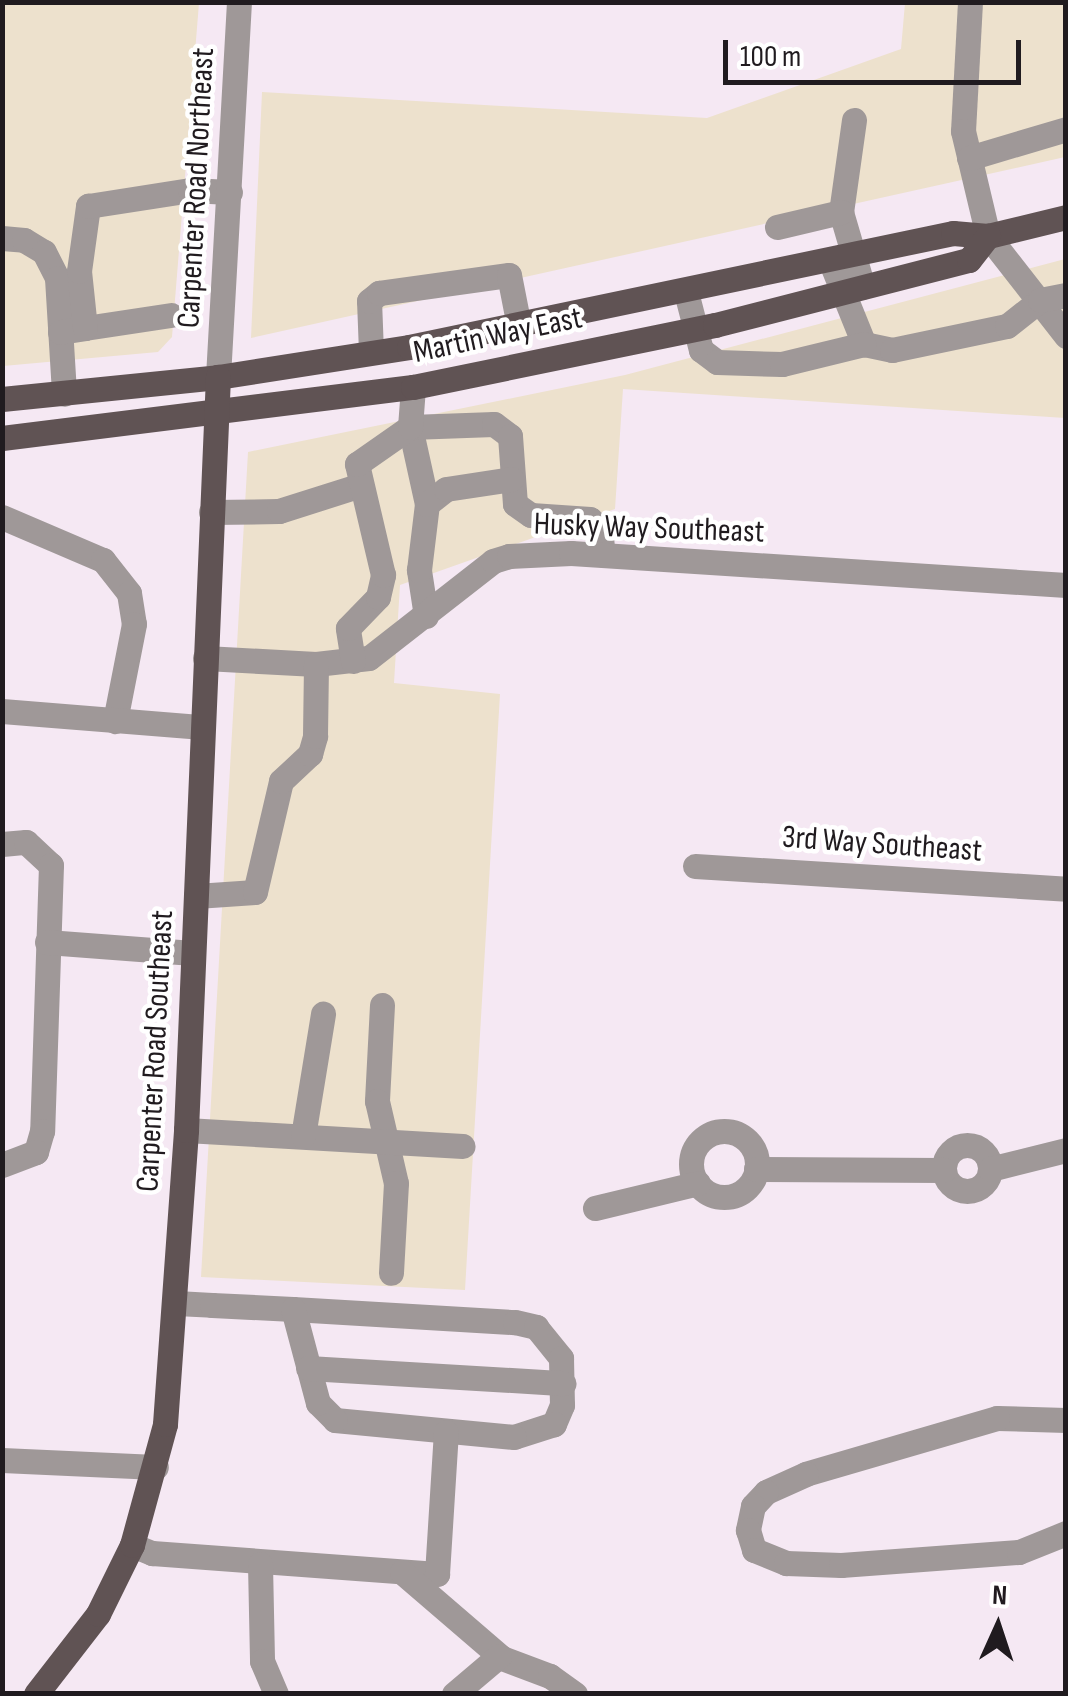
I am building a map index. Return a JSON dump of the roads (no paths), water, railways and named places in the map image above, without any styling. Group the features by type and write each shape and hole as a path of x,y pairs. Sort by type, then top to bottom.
{"main road":[{"name":"Martin Way East","path":"4,392 64,394 218,377 372,352 686,292 953,233 988,236 1066,217"},
{"name":"Martin Way East","path":"2,438 216,415 413,387 694,329 969,260 988,236"},
{"name":"Carpenter Road Southeast","path":"36,1694 98,1614 132,1545 156,1467 176,1303 186,1130 218,377"}],"street":[{"name":"Carpenter Road Northeast","path":"218,377 239,2"},
{"path":"970,2 963,131 988,236 1053,298 1066,336"},
{"path":"854,120 841,212 842,258 864,344"},
{"path":"968,158 1066,129"},
{"path":"64,394 88,206 190,190 230,192"},
{"path":"777,227 841,212"},
{"path":"2,238 24,240 44,252 57,278 72,330"},
{"path":"372,352 369,302 378,293 509,274 519,326"},
{"path":"686,292 694,329 708,359 752,366 864,344 899,350 1008,326 1053,298"},
{"path":"72,330 170,315"},
{"path":"413,387 410,427 427,504 419,570 426,616"},
{"path":"354,660 348,628 378,597 382,575 358,486 363,456 410,427 505,428 511,479 521,511 590,519 600,528 603,555"},
{"path":"427,504 446,489 511,479"},
{"path":"211,512 279,511 358,486"},
{"path":"2,517 103,560 120,578 134,624 115,721"},
{"name":"Husky Way Southeast","path":"205,658 316,664 354,660 386,651 493,562 603,555 1066,585"},
{"path":"196,896 254,892 281,781 310,754 316,736 316,664"},
{"path":"2,711 202,727"},
{"path":"2,844 26,842 51,866 42,1131 36,1152 2,1165"},
{"name":"3rd Way Southeast","path":"695,866 1066,889"},
{"path":"47,942 193,953"},
{"path":"382,1005 376,1101 396,1183 391,1273"},
{"path":"303,1136 323,1014"},
{"path":"186,1130 463,1146"},
{"path":"596,1208 698,1184 726,1196 746,1188 756,1169 746,1140 716,1132 693,1152 698,1184"},
{"path":"756,1169 944,1170 951,1184 964,1190 980,1187 990,1168 1066,1150"},
{"path":"176,1303 293,1310 536,1327 561,1358 564,1382 554,1424 532,1435 446,1432 335,1420 318,1403 293,1310"},
{"path":"308,1368 564,1382"},
{"path":"1066,1420 996,1418 806,1474 766,1492 753,1506 748,1530 754,1550 776,1560 841,1565 1019,1552 1066,1533"},
{"path":"132,1545 152,1553 260,1564 437,1574 446,1432"},
{"path":"2,1460 156,1467"},
{"path":"260,1564 262,1662 276,1694"},
{"path":"402,1572 498,1656 550,1676 575,1694"},
{"path":"454,1694 498,1656"}]}
